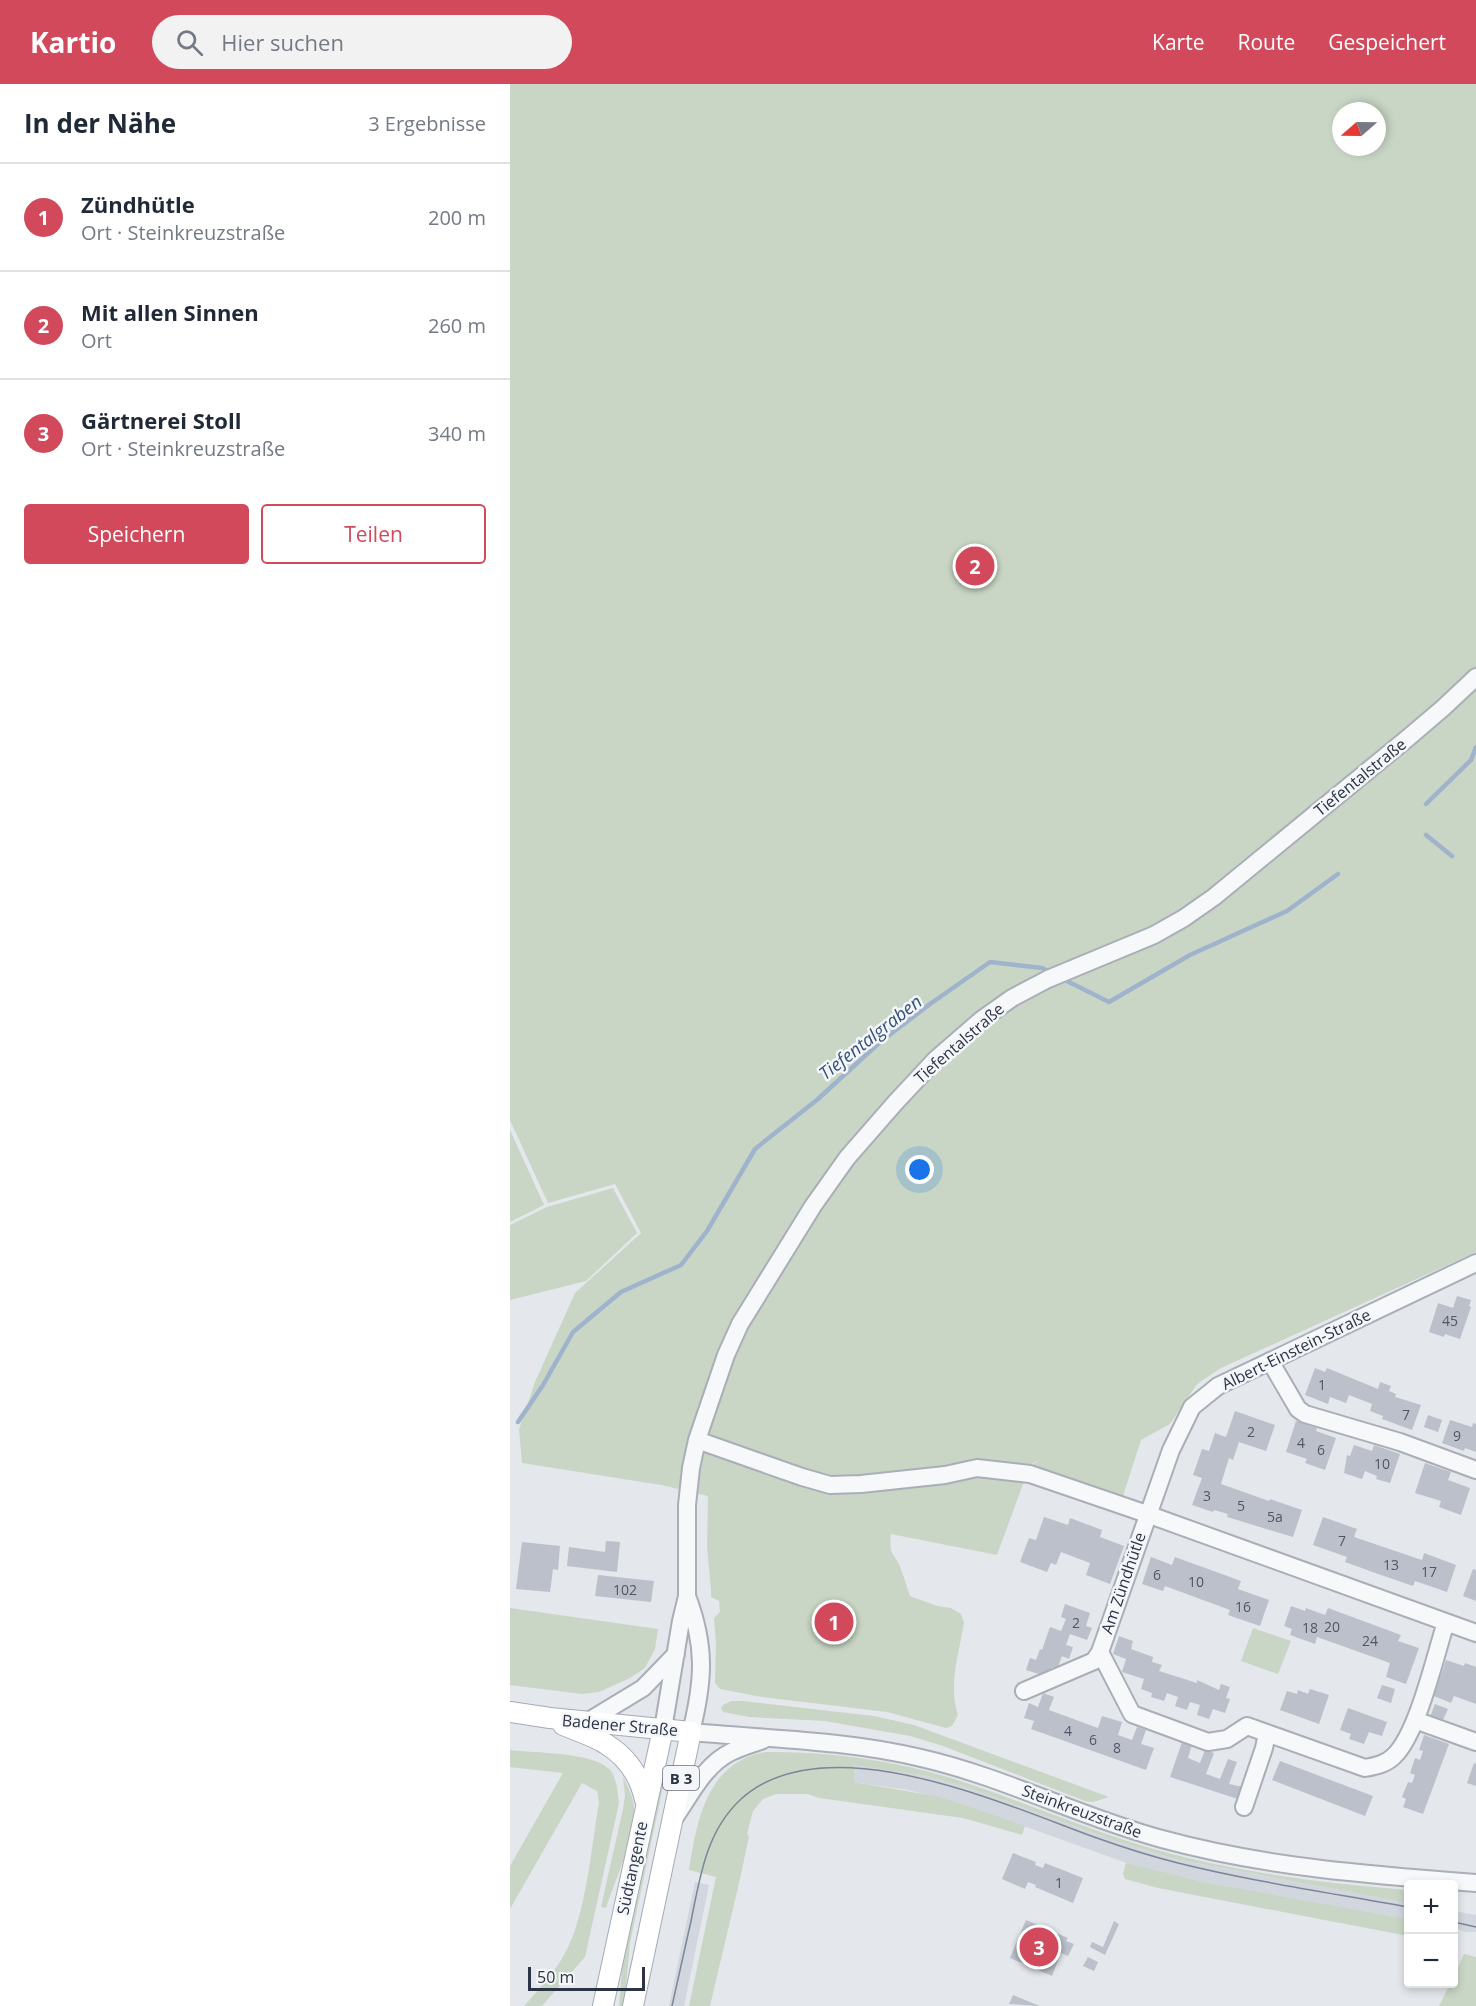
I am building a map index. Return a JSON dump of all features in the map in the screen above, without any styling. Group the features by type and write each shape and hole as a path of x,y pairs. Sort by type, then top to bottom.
{"main road":[{"name":"Badener Straße","path":"510,1712 691,1732"},
{"name":"Badener Straße","path":"549,1718 606,1743 636,1773 641,1781 646,1802"},
{"name":"Südtangente","path":"603,2006 663,1730"},
{"name":"Südtangente","path":"633,2006 691,1732"}],"street":[{"name":"Tiefentalstraße","path":"663,1730 687,1596 687,1505 697,1440 726,1355 740,1324 813,1206 848,1158 895,1103 945,1052 981,1020 1012,998 1048,979 1154,935 1184,918 1214,897 1409,738 1476,677"},
{"name":"Albert-Einstein-Straße","path":"1147,1514 1171,1450 1192,1407 1218,1386 1474,1269"},
{"path":"1270,1361 1298,1409 1305,1414 1400,1442 1476,1470"},
{"path":"697,1440 830,1485 945,1475 977,1468 1030,1474 1476,1633"},
{"name":"Am Zündhütle","path":"1024,1691 1094,1661 1100,1652 1147,1514"},
{"name":"Tiefentalstraße","path":"687,1596 695,1616 702,1647 700,1688 691,1732"},
{"name":"Am Zündhütle","path":"1100,1652 1132,1714 1208,1742 1227,1739 1247,1726 1365,1768 1382,1765 1395,1756 1410,1735 1446,1622"},
{"path":"587,1722 643,1688 676,1654"},
{"path":"1415,1720 1476,1742"},
{"name":"Steinkreuzstraße","path":"691,1732 849,1745 929,1760 982,1776 1121,1827 1234,1857 1323,1870 1476,1883"},
{"path":"1244,1807 1267,1733"},
{"path":"670,1824 711,1766 729,1753 769,1738"}],"shaded area":[{"path":"855,1764 927,1776 967,1787 1116,1841 1174,1859 1404,1902 1404,1918 1204,1882 1135,1866 957,1802 908,1790 854,1782"},
{"path":"695,1882 709,1885 684,2006 669,2006"},
{"path":"1458,1912 1476,1915 1476,1932 1465,1932 1458,1929"}],"green space":[{"path":"510,84 1476,84 1476,1252 1221,1368 1197,1384 1170,1424 1141,1440 1122,1499 1031,1466 1041,1459 1030,1465 997,1555 891,1534 892,1552 900,1566 910,1596 937,1606 951,1608 961,1614 964,1623 954,1681 958,1715 952,1726 946,1728 887,1712 762,1697 720,1689 715,1683 714,1618 720,1612 719,1601 711,1597 707,1547 708,1496 661,1485 522,1463 519,1429 535,1382 575,1293 641,1233 615,1184 548,1203 510,1120"},
{"path":"510,1130 544,1205 510,1222"},
{"path":"613,1188 637,1233 586,1281 510,1300 510,1225 547,1207"},
{"path":"510,1608 658,1629 655,1649 645,1668 630,1678 599,1692 582,1694 510,1685"},
{"path":"1253,1628 1291,1641 1278,1674 1241,1661"},
{"path":"731,1701 874,1716 914,1725 1109,1797 1093,1802 1085,1801 943,1746 910,1736 825,1721 749,1717 723,1712 721,1708 723,1705"},
{"path":"510,1750 564,1754 593,1760 604,1765 611,1771 616,1782 619,1803 585,1957 542,2006 524,2006 556,1968 578,1922 599,1803 597,1791 582,1783 510,1909 510,1866 563,1773 510,1767"},
{"path":"766,1752 812,1753 906,1766 951,1778 1157,1850 1219,1865 1282,1876 1404,1890 1404,1902 1175,1859 1116,1841 967,1787 927,1776 855,1765 854,1782 957,1802 1025,1826 1022,1835 963,1818 819,1798 808,1794 776,1794 763,1799 753,1811 747,1834 749,1836 740,1879 710,2006 689,2006 716,1877 689,1870 696,1831 708,1796 718,1780 730,1767 746,1758"},
{"path":"664,1765 666,1766 663,1787 630,1943 624,2006 619,2006 623,1957"},
{"path":"623,1777 634,1804 633,1825 606,1908 601,1907 623,1809 625,1795"},
{"path":"1126,1863 1204,1882 1404,1918 1404,1935 1158,1888 1125,1879 1123,1874"},
{"path":"1464,1954 1476,1957 1476,2006 1439,2006 1448,1988 1458,1988 1458,1967"}],"building":[{"path":"1457,1296 1471,1300 1469,1306 1471,1307 1460,1339 1429,1332 1438,1303 1453,1308"},
{"path":"1315,1368 1325,1372 1327,1368 1378,1389 1380,1382 1391,1386 1389,1391 1396,1394 1395,1397 1421,1405 1412,1430 1382,1419 1383,1416 1370,1411 1372,1404 1349,1395 1346,1403 1330,1397 1328,1404 1305,1395"},
{"path":"1235,1411 1275,1425 1266,1451 1239,1442 1233,1460 1229,1458 1221,1484 1302,1510 1293,1537 1227,1517 1228,1514 1192,1505 1202,1478 1193,1475 1202,1449 1209,1451 1215,1433 1226,1437"},
{"path":"1428,1415 1442,1420 1438,1432 1424,1427"},
{"path":"1450,1420 1472,1427 1473,1423 1476,1424 1476,1452 1465,1448 1464,1451 1442,1443"},
{"path":"1296,1421 1336,1438 1325,1470 1305,1463 1307,1459 1286,1452"},
{"path":"1354,1445 1372,1451 1374,1445 1400,1454 1390,1483 1376,1479 1377,1476 1365,1471 1362,1479 1344,1473 1347,1455 1350,1456"},
{"path":"1425,1463 1451,1472 1448,1480 1470,1488 1461,1515 1439,1507 1441,1501 1415,1493"},
{"path":"1044,1517 1068,1525 1070,1518 1102,1530 1100,1537 1124,1546 1110,1584 1086,1575 1090,1563 1061,1552 1056,1565 1051,1563 1047,1572 1020,1562 1029,1538 1036,1540"},
{"path":"1323,1517 1357,1529 1354,1537 1422,1560 1424,1553 1456,1565 1447,1592 1415,1581 1413,1586 1381,1575 1345,1562 1347,1557 1313,1545"},
{"path":"606,1541 620,1542 617,1572 567,1566 569,1547 605,1552"},
{"path":"522,1542 560,1546 558,1570 553,1569 550,1592 516,1589"},
{"path":"1151,1557 1172,1565 1175,1557 1241,1581 1238,1589 1269,1600 1260,1626 1228,1615 1230,1610 1165,1586 1163,1591 1142,1584"},
{"path":"1473,1569 1476,1570 1476,1601 1463,1596"},
{"path":"598,1575 654,1581 651,1602 595,1596"},
{"path":"1065,1604 1090,1613 1086,1626 1092,1628 1087,1640 1070,1634 1066,1645 1073,1647 1069,1659 1062,1656 1057,1669 1052,1667 1048,1677 1026,1670 1030,1658 1036,1660 1040,1649 1042,1650 1050,1627 1061,1631 1066,1619 1061,1617"},
{"path":"1291,1606 1305,1611 1306,1608 1325,1615 1328,1608 1401,1635 1398,1641 1419,1648 1406,1684 1386,1677 1390,1663 1317,1637 1315,1644 1290,1635 1292,1629 1284,1626"},
{"path":"836,1616 840,1622 836,1628 832,1628 828,1620"},
{"path":"1119,1636 1133,1641 1131,1649 1153,1657 1152,1662 1162,1665 1159,1671 1197,1683 1197,1680 1219,1690 1221,1684 1230,1687 1226,1698 1230,1699 1225,1713 1213,1709 1209,1719 1197,1715 1200,1705 1190,1702 1187,1710 1175,1706 1178,1697 1167,1693 1164,1701 1151,1697 1152,1693 1141,1689 1144,1679 1122,1672 1126,1659 1113,1654"},
{"path":"1446,1660 1476,1667 1476,1704 1454,1696 1451,1703 1434,1696"},
{"path":"1382,1685 1395,1689 1391,1703 1377,1698"},
{"path":"1310,1689 1329,1695 1319,1724 1280,1710 1287,1691 1297,1694 1298,1690 1308,1694"},
{"path":"1043,1693 1054,1697 1049,1710 1098,1728 1102,1716 1122,1722 1118,1735 1132,1740 1137,1727 1146,1730 1141,1744 1154,1748 1146,1770 1031,1729 1034,1721 1024,1718 1029,1703 1038,1707"},
{"path":"1435,1704 1448,1709 1442,1722 1430,1717"},
{"path":"1348,1708 1387,1722 1382,1736 1369,1732 1364,1744 1349,1739 1351,1734 1340,1730"},
{"path":"1424,1735 1449,1744 1423,1814 1403,1807 1406,1799 1402,1797 1408,1782 1412,1783 1415,1775 1410,1773 1415,1758 1420,1760 1423,1751 1419,1750"},
{"path":"1182,1742 1192,1745 1188,1758 1200,1763 1205,1750 1214,1753 1206,1774 1220,1779 1228,1759 1237,1762 1229,1784 1243,1787 1238,1799 1170,1777"},
{"path":"1280,1761 1373,1796 1365,1816 1272,1780"},
{"path":"1474,1763 1476,1764 1476,1786 1467,1783"},
{"path":"1013,1853 1036,1862 1035,1865 1043,1868 1045,1863 1083,1878 1073,1903 1028,1882 1025,1889 1002,1879"},
{"path":"1026,1920 1068,1938 1066,1941 1074,1944 1068,1956 1061,1953 1052,1976 1010,1958"},
{"path":"1114,1921 1119,1924 1105,1955 1090,1947 1092,1942 1103,1947"},
{"path":"1088,1957 1098,1962 1094,1971 1083,1966"},
{"path":"1013,1995 1040,2006 1009,2004"}],"waterway":[{"name":"Tiefentalgraben","path":"1426,804 1471,760 1476,747"},
{"name":"Tiefentalgraben","path":"1426,835 1452,856"},
{"name":"Tiefentalgraben","path":"1063,979 1109,1002 1190,955 1287,911 1338,874"},
{"name":"Tiefentalgraben","path":"518,1422 543,1385 573,1332 621,1292 681,1265 707,1231 755,1149 818,1099 879,1043 990,962 1042,968 1050,972"}],"tram line":[{"path":"672,2006 701,1872 719,1826 740,1800 776,1778 818,1768 865,1769 914,1777 964,1790 1104,1841 1167,1860 1264,1882 1404,1906"},
{"path":"1458,1923 1476,1927"}],"place":[{"name":"Mit allen Sinnen","path":"975,566"},
{"name":"Zündhütle","path":"834,1622"},
{"name":"Gärtnerei Stoll","path":"1039,1947"}]}
